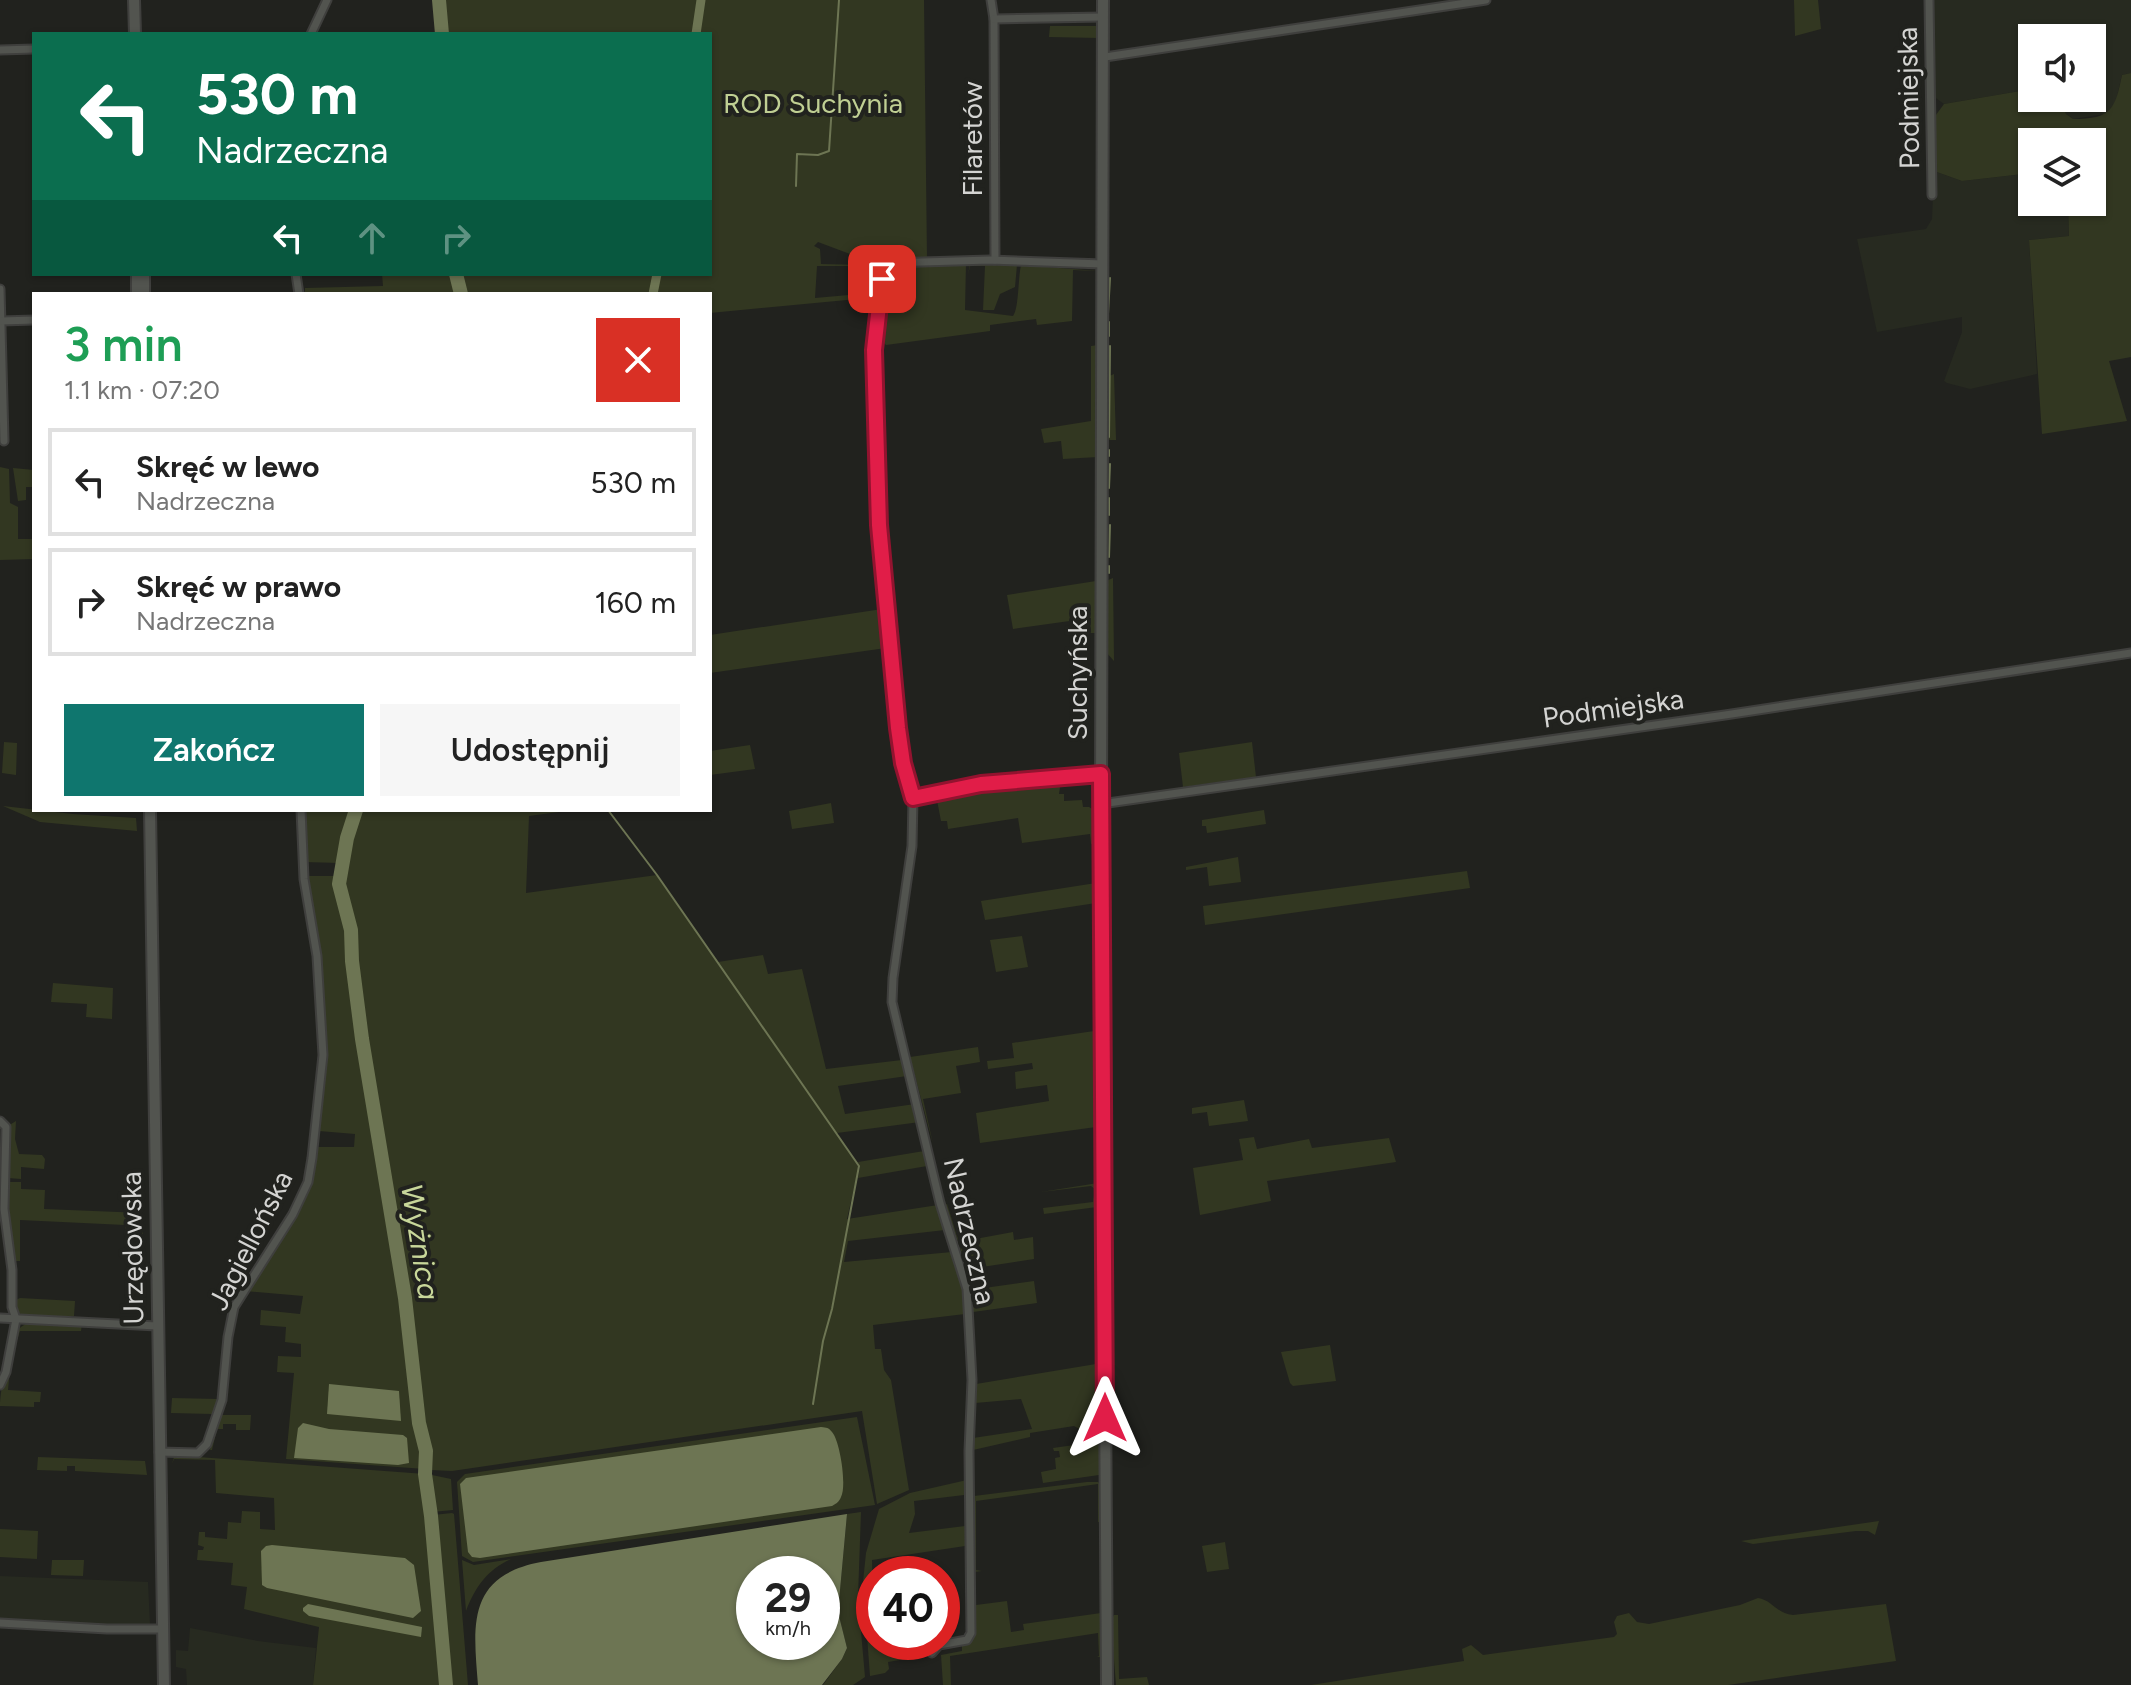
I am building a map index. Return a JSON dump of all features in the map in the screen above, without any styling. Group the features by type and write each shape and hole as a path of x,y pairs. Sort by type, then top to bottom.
{"street":[{"path":"134,0 135,32"},
{"path":"312,32 327,0"},
{"name":"Filaretów","path":"991,0 994,19 995,260"},
{"path":"995,260 1103,264 1103,0"},
{"path":"1105,57 1486,0"},
{"name":"Podmiejska","path":"1929,0 1932,195"},
{"path":"994,19 1103,17"},
{"path":"0,50 32,49"},
{"name":"Nadrzeczna","path":"960,1641 967,1640 971,1633 969,1451 972,1380 967,1289 940,1203 892,1002 912,846 913,798 900,748 879,525 874,350 886,265 995,260"},
{"name":"Suchyńska","path":"1103,264 1101,804 1107,1685"},
{"path":"0,289 4,441"},
{"path":"1,318 32,320"},
{"name":"Podmiejska","path":"1101,804 1725,715 2131,653"},
{"path":"913,798 981,784 1101,774"},
{"name":"Urzędowska","path":"150,812 164,1685"},
{"name":"Jagiellońska","path":"159,1452 198,1453 205,1448 222,1400 234,1307 287,1224 310,1173 323,1055 317,956 304,879 301,812"},
{"path":"0,1385 6,1372 16,1319 12,1307 12,1270 4,1209 2,1122"},
{"path":"0,1318 157,1326"},
{"path":"0,1623 163,1629"}],"shaded area":[{"path":"1933,0 2131,0 2131,73 2122,75 2115,105 2105,114 2073,119 2065,112 2106,112 2106,24 2018,24 2018,91 1944,104 1933,96"},
{"path":"1934,171 1962,181 2018,175 2018,216 2068,216 2069,236 2029,240 2037,374 1970,389 1944,381 1962,332 1962,317 1877,332 1857,239 1926,229 1932,219"},
{"path":"329,1384 399,1391 401,1421 327,1414"},
{"path":"303,1423 329,1429 403,1435 407,1438 409,1463 398,1465 294,1458 298,1428"},
{"path":"821,1427 829,1429 835,1437 842,1464 843,1491 832,1506 480,1558 472,1557 468,1552 460,1484 466,1478"},
{"path":"847,1514 840,1590 840,1556 736,1556 736,1660 840,1660 840,1620 847,1648 842,1659 822,1685 478,1685 475,1642 480,1606 487,1591 499,1579 517,1569 541,1562"},
{"path":"272,1545 405,1558 414,1565 421,1611 413,1618 267,1588 262,1585 261,1551"},
{"path":"0,1576 148,1582 150,1625 0,1619"},
{"path":"308,1604 422,1627 421,1637 309,1616 303,1611"},
{"path":"190,1628 316,1648 313,1685 187,1685 186,1669 176,1667 176,1650 188,1651"}],"green space":[{"path":"442,0 699,0 694,32 445,32"},
{"name":"ROD Suchynia","path":"703,0 924,0 927,259 858,257 818,242 814,246 820,249 821,264 866,265 867,262 877,263 879,267 871,270 871,266 817,266 815,298 871,293 871,276 880,276 876,306 869,306 868,298 712,313 712,292 462,292 458,276 712,276 712,32 697,32"},
{"path":"1794,0 1818,0 1821,29 1795,36"},
{"path":"1050,26 1097,26 1099,38 1049,37"},
{"path":"2131,73 2131,357 2109,361 2127,421 2042,434 2029,240 2069,236 2068,216 2106,216 2106,128 2018,128 2018,175 1962,181 1934,171 1933,119 1944,104 2018,91 2018,112 2065,112 2073,119 2096,117 2110,110 2114,104 2122,75"},
{"path":"966,263 965,310 1013,316 1021,265 1098,271 1073,270 1072,321 1037,325 1036,319 990,325 990,331 886,345 879,337 884,296 896,294 895,290 884,287 890,267"},
{"path":"970,263 1017,265 1015,287 1000,294 994,310 983,310 985,266 970,266 968,275"},
{"path":"382,276 454,276 458,292 305,292 305,288 383,286"},
{"path":"1098,345 1098,457 1063,459 1061,441 1044,443 1041,429 1091,421 1091,346"},
{"path":"1114,374 1116,440 1110,440 1107,438 1107,377"},
{"path":"0,467 9,469 10,503 18,507 18,539 32,539 32,559 0,560"},
{"path":"13,468 32,470 32,487 26,487 26,500 18,501"},
{"path":"1113,578 1114,661 1106,652 1106,581"},
{"path":"1096,581 1096,633 1090,633 1091,618 1013,629 1007,595"},
{"path":"882,609 886,648 712,673 712,635"},
{"path":"4,742 17,743 16,775 2,773"},
{"path":"1252,742 1256,777 1183,787 1179,753"},
{"path":"750,745 755,769 712,775 712,751"},
{"path":"1061,780 1059,794 1064,794 1064,801 1082,800 1083,807 1094,810 1095,844 1091,844 1090,834 1022,843 1018,818 948,829 947,821 941,821 936,795 981,786"},
{"path":"831,803 834,823 792,829 789,811"},
{"path":"3,806 32,809 32,812 136,818 137,831 40,822"},
{"path":"1264,810 1266,824 1207,833 1206,826 1202,826 1202,820"},
{"path":"303,812 559,812 529,816 526,893 657,875 718,962 763,955 768,974 802,969 826,1069 902,1060 907,1076 838,1086 845,1114 915,1104 920,1122 837,1133 859,1166 847,1219 938,1205 945,1230 848,1241 844,1262 952,1252 960,1274 965,1314 873,1325 875,1349 881,1349 884,1370 891,1380 909,1490 877,1504 862,1411 452,1471 431,1470 430,1455 425,1456 425,1469 286,1459 294,1373 277,1372 278,1356 301,1357 301,1344 285,1342 286,1327 260,1325 261,1310 300,1314 303,1296 245,1291 306,1198 317,1147 354,1147 355,1134 319,1131 325,1066 306,876 338,876 340,863 304,862"},
{"path":"1238,857 1241,882 1209,886 1207,867 1186,870 1186,867"},
{"path":"1467,871 1470,888 1205,925 1203,906"},
{"path":"1096,883 1096,903 985,920 981,901"},
{"path":"1022,936 1028,967 996,972 990,940"},
{"path":"53,983 113,988 112,1019 86,1017 87,1004 51,1002"},
{"path":"1094,1031 1096,1127 980,1143 976,1113 1049,1101 1047,1085 1016,1089 1015,1072 1033,1069 1032,1063 988,1069 987,1061 1014,1058 1012,1043"},
{"path":"978,1047 980,1062 956,1066 961,1093 923,1099 933,1144 910,1057"},
{"path":"1244,1100 1248,1121 1209,1126 1207,1112 1192,1114 1192,1108"},
{"path":"16,1121 15,1139 19,1154 42,1155 45,1159 44,1169 21,1167 21,1179 8,1178 8,1126"},
{"path":"1254,1137 1257,1149 1309,1139 1312,1148 1389,1138 1396,1162 1267,1181 1271,1201 1200,1215 1193,1168 1243,1160 1239,1139"},
{"path":"924,1151 927,1166 858,1178 858,1162"},
{"path":"9,1182 21,1182 21,1189 45,1190 44,1209 143,1213 143,1237 126,1236 125,1225 20,1220 20,1261 14,1261 7,1209"},
{"path":"1098,1183 1097,1207 1044,1214 1043,1208 1093,1202 1095,1189 1091,1186 1041,1192"},
{"path":"947,1204 959,1242 1013,1232 1014,1240 1033,1237 1034,1259 969,1269 970,1285"},
{"path":"1034,1281 1037,1303 973,1312 974,1342 970,1290"},
{"path":"16,1300 75,1301 74,1316 22,1316 17,1310"},
{"path":"30,1322 82,1324 81,1331 20,1331 11,1359 8,1390 41,1392 40,1402 34,1402 34,1407 0,1406 3,1378 15,1335"},
{"path":"1330,1345 1336,1381 1293,1386 1281,1352"},
{"path":"1100,1365 1099,1475 1043,1483 1041,1472 1056,1469 1055,1458 1060,1457 1059,1451 1053,1448 1088,1443 1088,1434 1074,1426 1030,1433 1030,1437 973,1450 973,1438 1032,1429 1021,1399 975,1403 976,1384"},
{"path":"172,1398 218,1399 212,1414 171,1413"},
{"path":"219,1415 251,1415 250,1430 236,1430 236,1424 223,1424 223,1429 217,1429 210,1450"},
{"path":"857,1417 875,1505 473,1562 462,1556 457,1482 465,1474"},
{"path":"38,1457 145,1461 147,1475 75,1471 75,1466 67,1466 67,1471 37,1470"},
{"path":"174,1457 425,1474 444,1685 313,1685 319,1627 244,1609 247,1587 231,1585 233,1563 197,1560 198,1550 204,1547 198,1545 199,1532 205,1532 205,1537 227,1539 228,1522 241,1523 242,1511 260,1512 260,1529 275,1530 274,1498 216,1493 215,1460 174,1459 172,1464"},
{"path":"432,1475 451,1479 453,1510 432,1512"},
{"path":"967,1480 967,1499 964,1495 914,1501 915,1514 909,1533 965,1526 967,1511 968,1569 965,1546 899,1556 866,1556 879,1509 910,1493"},
{"path":"1087,1482 1101,1484 1101,1522 1098,1522 1098,1484 976,1501 976,1570 982,1571 974,1572 974,1496"},
{"path":"861,1512 859,1556 856,1556 856,1660 864,1660 865,1677 853,1685 823,1685 847,1648 840,1620 840,1590 847,1514"},
{"path":"452,1513 468,1685 449,1685 433,1515"},
{"path":"1879,1521 1875,1535 1868,1531 1856,1531 1753,1544 1741,1541"},
{"path":"0,1529 38,1531 37,1559 0,1557"},
{"path":"1225,1542 1229,1569 1207,1572 1202,1546"},
{"path":"511,1559 483,1580 466,1611 462,1560 474,1565"},
{"path":"52,1560 84,1560 83,1576 51,1575"},
{"path":"975,1576 976,1605 1007,1601 1011,1632 1024,1630 1023,1624 1101,1613 1102,1657 1097,1657 1098,1633 960,1654 962,1645 972,1640"},
{"path":"1758,1598 1793,1615 1886,1604 1896,1661 1728,1685 1311,1685 1464,1661 1462,1649 1471,1645 1483,1655 1614,1637 1617,1634 1614,1622 1617,1616 1629,1613 1637,1622 1649,1624 1740,1605"},
{"path":"1114,1615 1118,1615 1119,1679 1147,1677 1149,1685 1116,1685 1111,1621"},
{"path":"869,1660 900,1660 888,1662 889,1669 885,1673 870,1676"},
{"path":"941,1660 950,1660 951,1685 943,1685"}],"waterway":[{"name":"Wyżnica","path":"439,0 442,32"},
{"path":"696,32 701,0"},
{"path":"796,186 797,154 818,155 829,151 839,0"},
{"name":"Wyżnica","path":"456,276 460,292"},
{"path":"653,292 657,276"},
{"path":"1108,314 1110,278"},
{"path":"1109,322 1109,336"},
{"path":"1109,437 1110,346"},
{"path":"1109,450 1109,456"},
{"path":"1109,488 1110,464"},
{"path":"1109,498 1109,515"},
{"path":"1109,557 1110,525"},
{"path":"1109,566 1109,573"},
{"name":"Wyżnica","path":"355,812 339,884 351,930 362,1039 405,1298 419,1423 426,1451 425,1474 446,1685"},
{"path":"610,812 657,875 859,1166 813,1404"}],"route":[{"path":"882,279 874,350 879,525 895,709 903,763 913,798 981,784 1101,774 1105,1418"}]}
